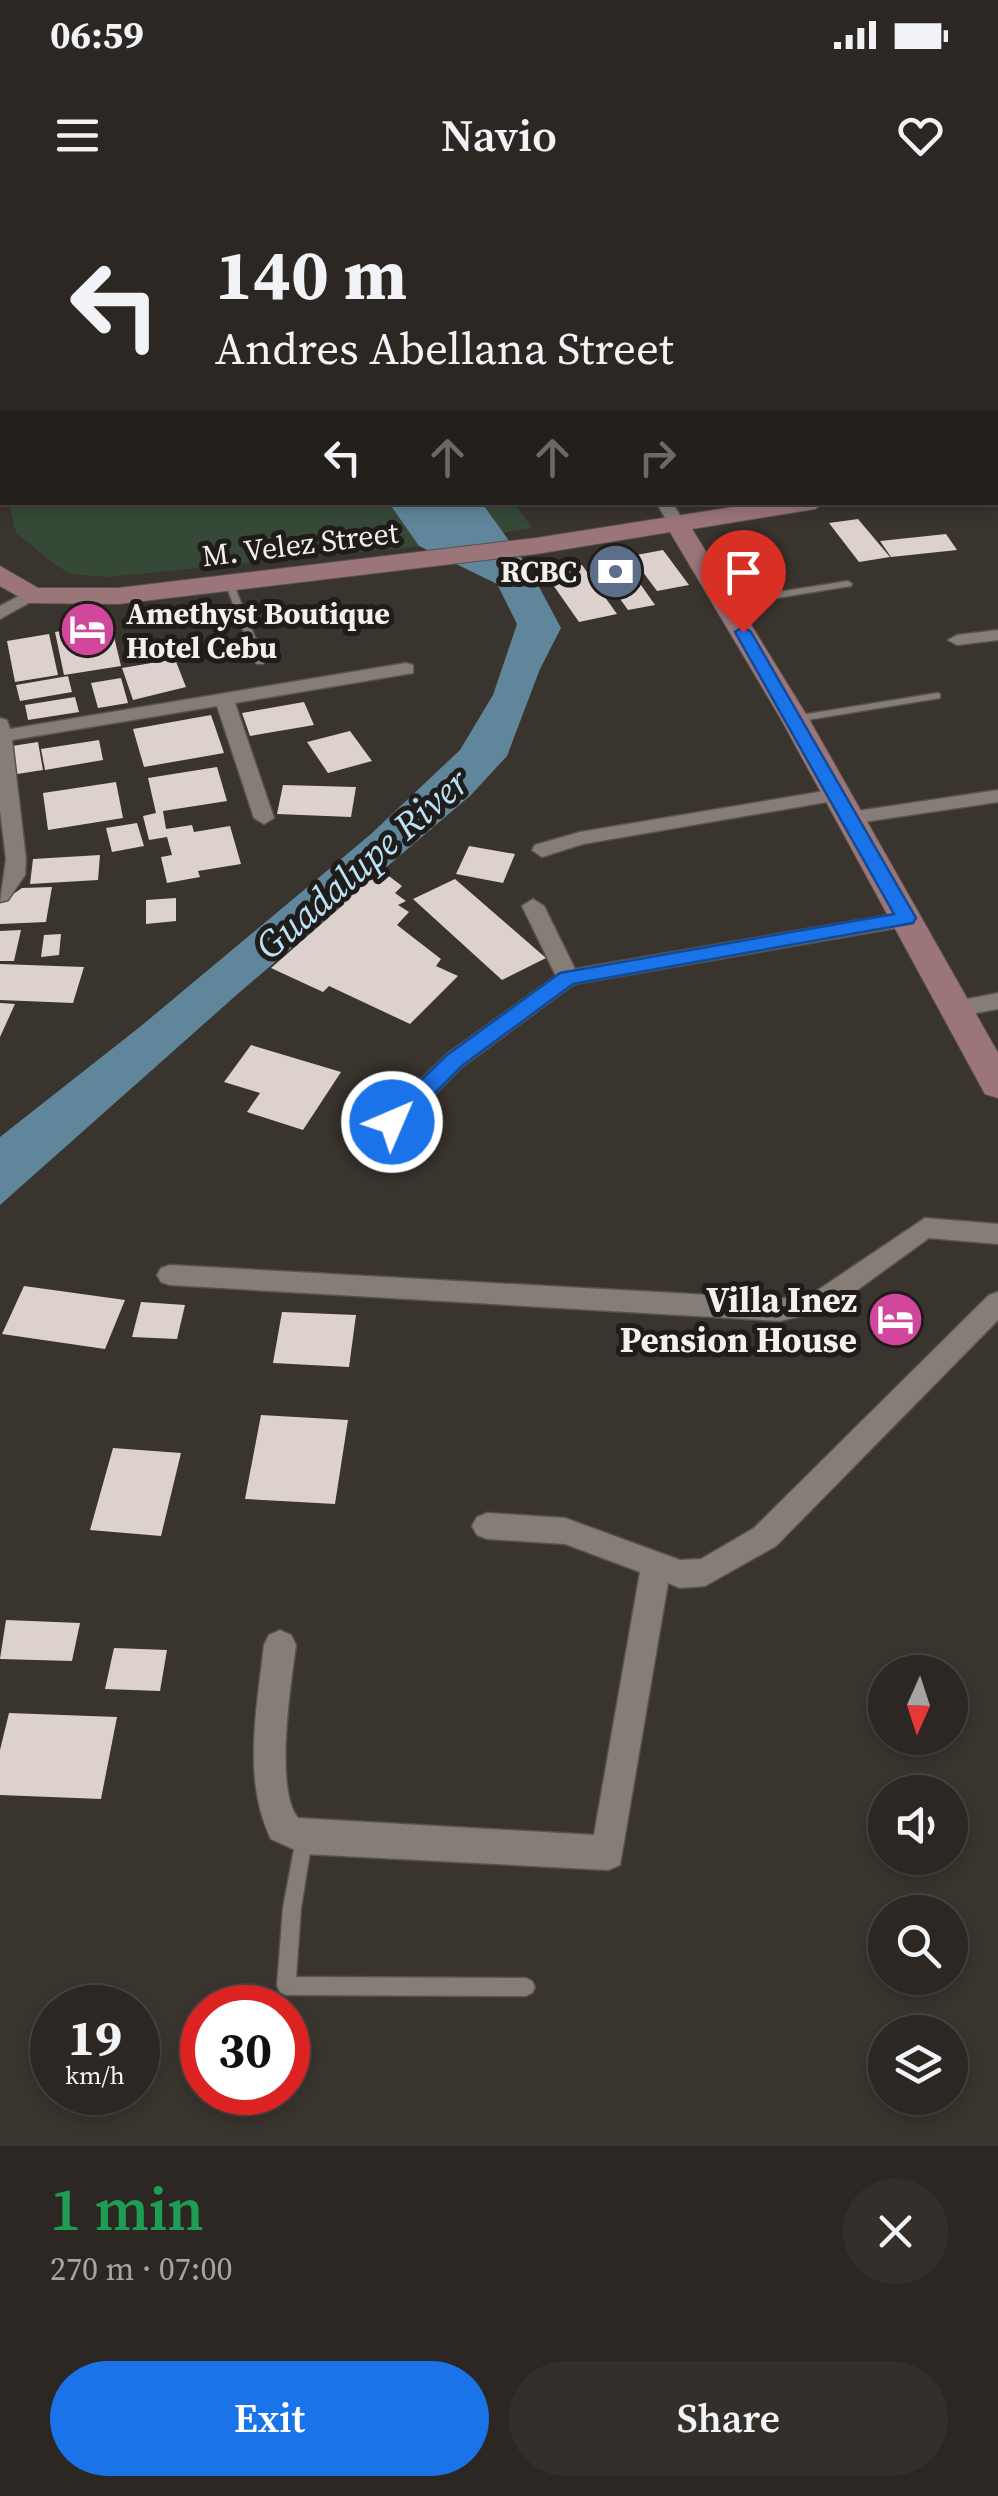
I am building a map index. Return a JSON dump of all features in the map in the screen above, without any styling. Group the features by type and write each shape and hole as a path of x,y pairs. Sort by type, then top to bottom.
{"main road":[{"name":"M. Velez Street","path":"30,595 76,598 230,586 536,546 670,513 775,505"},
{"path":"670,513 794,718 998,1085"},
{"path":"0,574 30,595"}],"street":[{"path":"0,614 30,595"},
{"path":"957,640 998,635"},
{"path":"0,895 16,842 1,730 406,668"},
{"path":"224,698 264,818"},
{"path":"542,850 580,838 844,806 998,796"},
{"path":"533,906 568,978"},
{"path":"392,1122 455,1060 568,978 906,918"},
{"path":"956,1008 998,1002"},
{"path":"170,1275 780,1310 822,1301 925,1228 998,1234"},
{"path":"487,1526 564,1531 680,1574 705,1572 765,1537 998,1303"},
{"path":"280,1645 271,1724 275,1812 284,1829 304,1836 608,1853 656,1565"}],"lane":[{"path":"726,603 848,584"},
{"path":"230,586 260,662"},
{"path":"794,718 937,696"},
{"path":"304,1836 292,1908 286,1986 526,1987"}],"green space":[{"path":"9,505 515,505 532,528 419,546 109,577 70,574 16,533"}],"water":[{"name":"Guadalupe River","path":"390,505 483,505 530,570 561,628 540,669 507,756 471,795 241,991 0,1205 0,1137 141,1026 371,834 460,750 493,695 517,624 497,584 419,546"}],"building":[{"path":"858,519 890,557 859,562 829,523"},
{"path":"946,534 957,550 891,557 880,541"},
{"path":"663,550 689,585 657,591 631,556"},
{"path":"582,565 617,614 579,622 544,572"},
{"path":"627,565 655,605 628,610 599,570"},
{"path":"111,624 121,666 64,675 55,632"},
{"path":"49,634 58,675 15,682 7,641"},
{"path":"175,659 186,687 133,700 122,668"},
{"path":"68,676 72,692 20,701 16,685"},
{"path":"121,678 128,703 98,708 91,683"},
{"path":"75,697 79,712 28,720 25,705"},
{"path":"304,702 314,725 250,736 242,713"},
{"path":"211,715 224,753 144,767 133,729"},
{"path":"350,731 372,761 328,773 307,742"},
{"path":"99,740 103,760 45,770 41,749"},
{"path":"38,742 43,770 17,774 12,746"},
{"path":"217,767 227,801 163,811 166,829 192,825 194,832 230,826 241,864 198,871 200,877 167,883 161,857 172,855 167,837 149,840 143,816 156,813 148,778"},
{"path":"116,782 123,818 48,830 43,793"},
{"path":"283,785 356,787 351,817 277,814"},
{"path":"137,823 144,846 112,852 106,828"},
{"path":"469,846 515,854 503,883 456,874"},
{"path":"100,855 98,880 30,884 33,859"},
{"path":"377,867 402,886 395,893 406,901 398,905 409,912 397,925 441,959 436,966 458,976 410,1024 329,986 323,992 271,968 344,904 341,903"},
{"path":"455,879 546,958 502,980 413,899"},
{"path":"52,887 46,922 0,924 0,903 22,888"},
{"path":"176,898 176,921 146,924 146,900"},
{"path":"21,930 14,961 0,961 0,931"},
{"path":"61,934 59,955 41,957 44,935"},
{"path":"0,964 84,967 73,1003 0,1000"},
{"path":"0,1003 15,1004 0,1037"},
{"path":"251,1045 341,1072 303,1130 247,1112 260,1093 224,1082"},
{"path":"24,1286 125,1300 105,1349 2,1334"},
{"path":"141,1302 185,1305 177,1339 132,1337"},
{"path":"282,1312 356,1315 349,1367 273,1363"},
{"path":"261,1415 348,1420 335,1504 245,1499"},
{"path":"113,1448 181,1453 161,1536 90,1530"},
{"path":"6,1620 80,1623 72,1661 0,1659"},
{"path":"114,1648 167,1650 160,1691 105,1689"},
{"path":"9,1713 117,1717 101,1799 0,1795 0,1750"}],"place":[{"name":"RCBC","path":"616,571"},
{"name":"Amethyst Boutique Hotel Cebu","path":"87,630"},
{"name":"Villa Inez Pension House","path":"896,1320"}],"route":[{"path":"392,1122 455,1060 568,978 906,918 743,632"}]}
